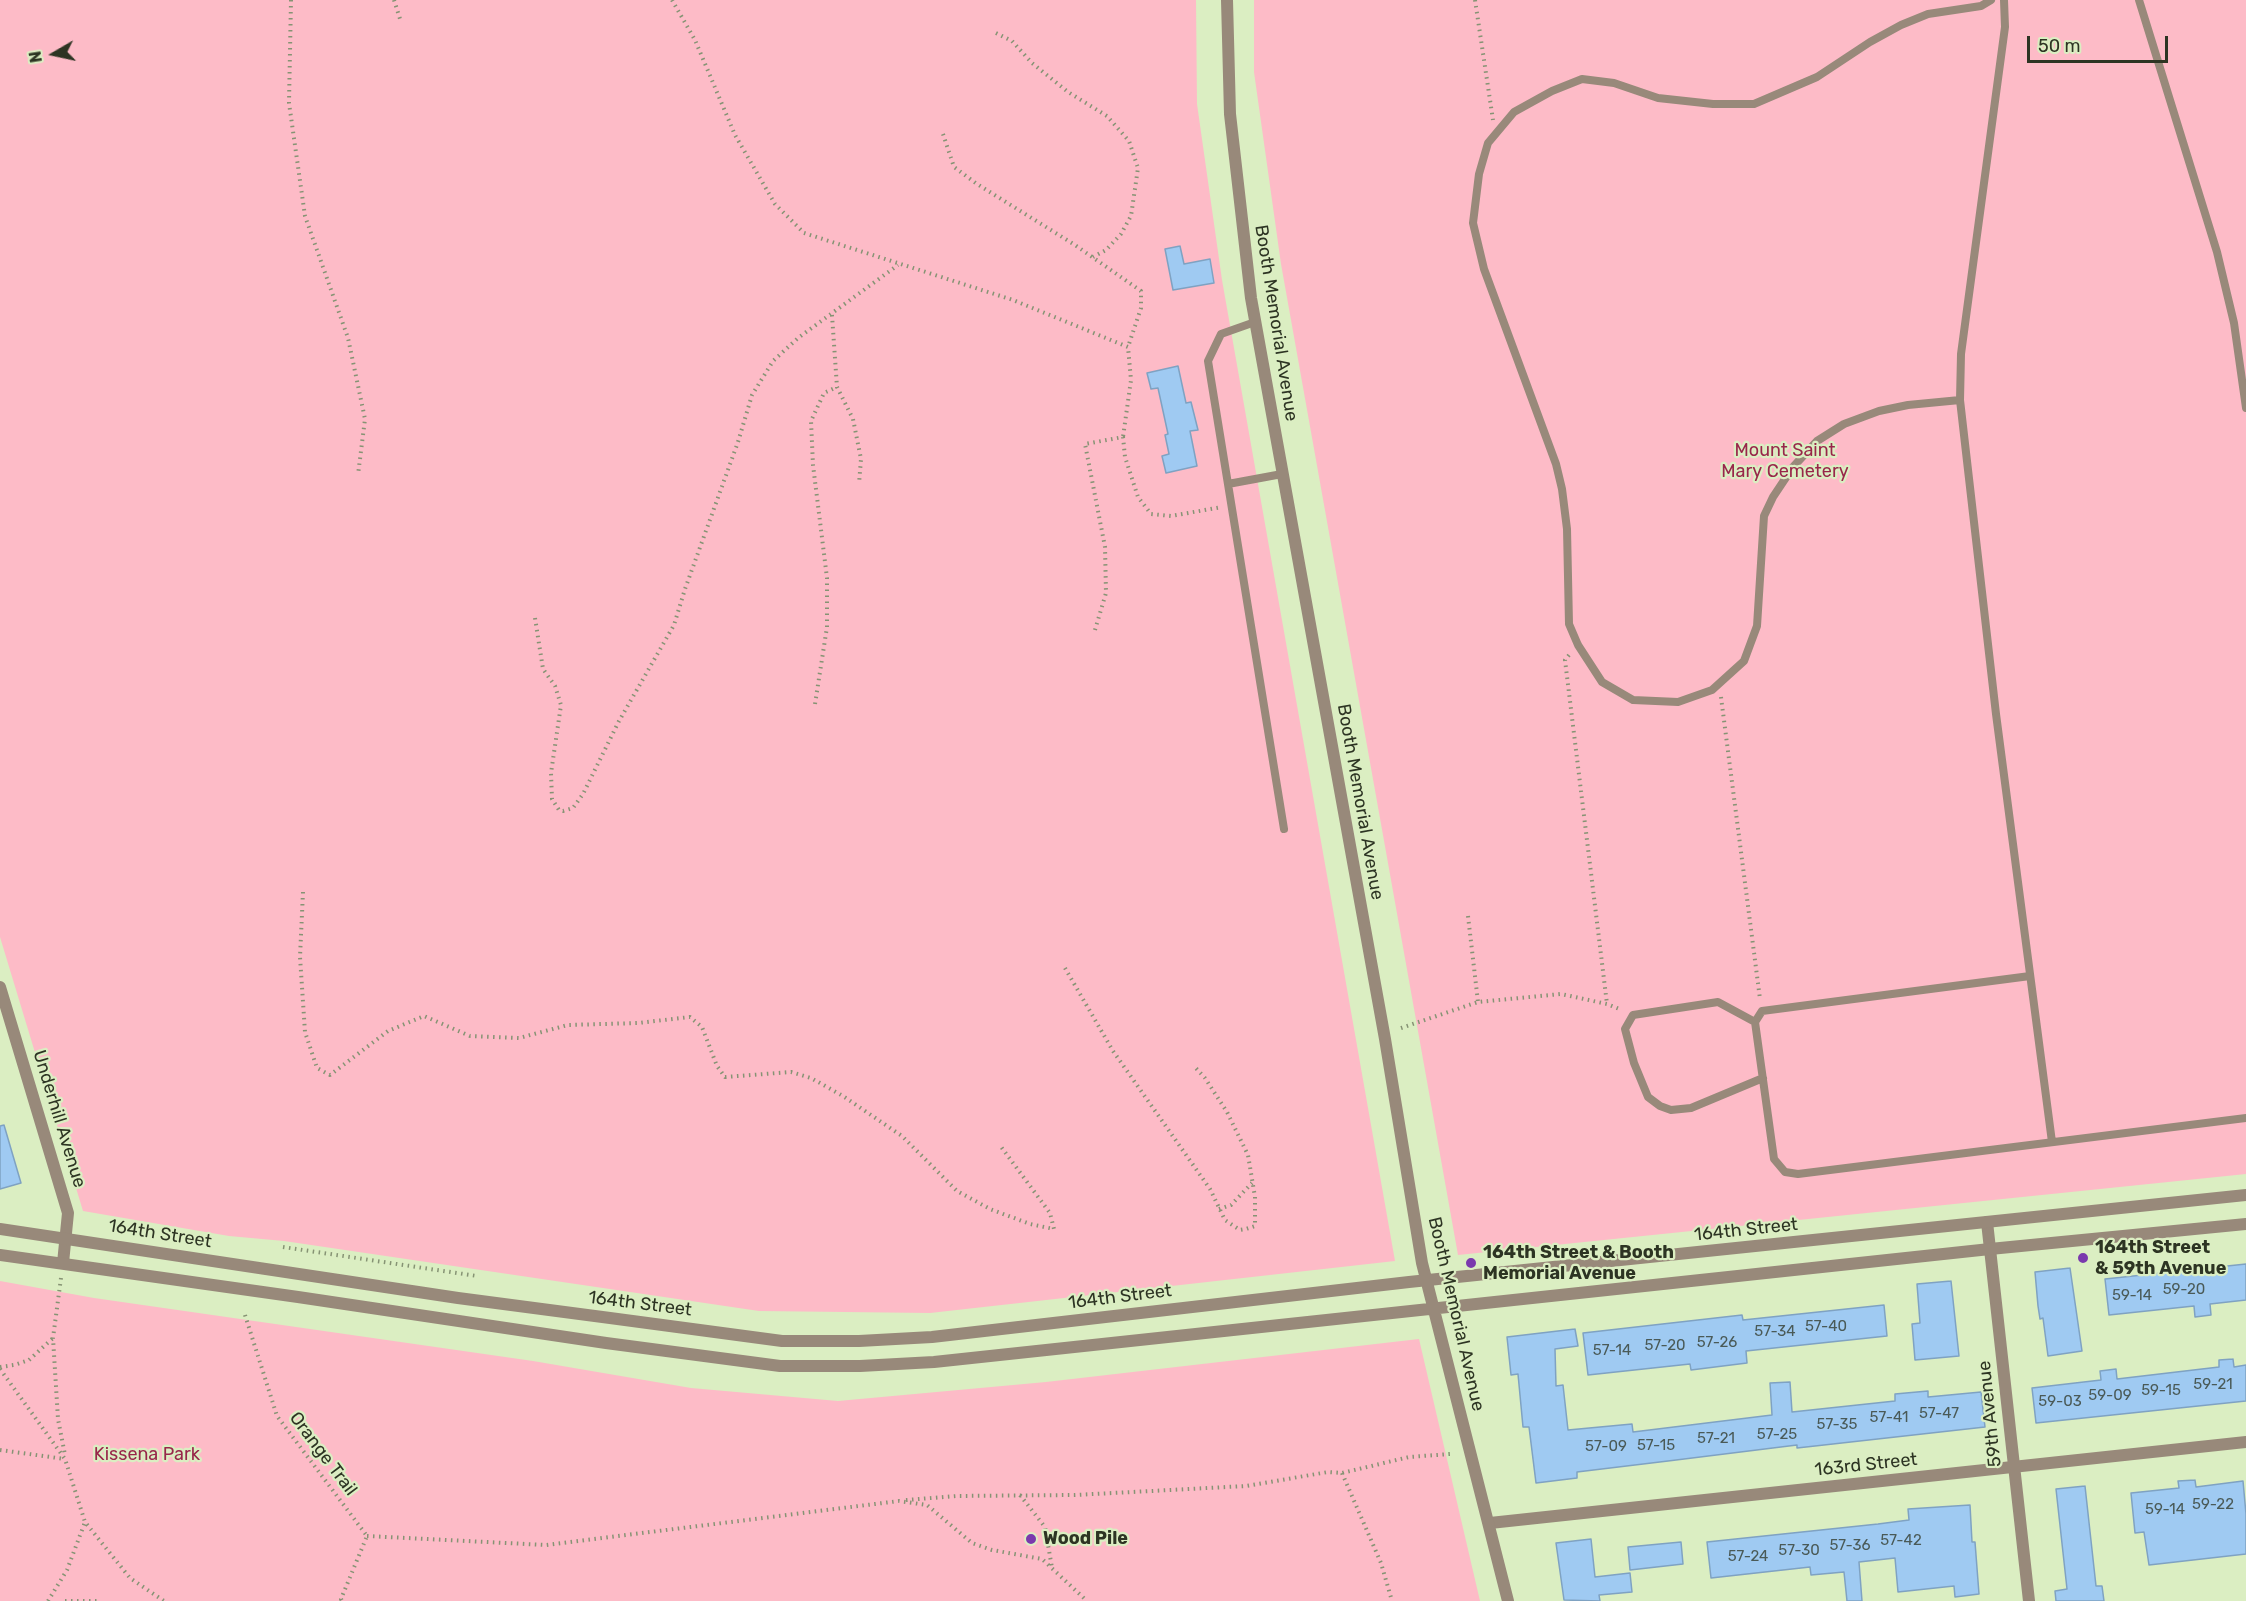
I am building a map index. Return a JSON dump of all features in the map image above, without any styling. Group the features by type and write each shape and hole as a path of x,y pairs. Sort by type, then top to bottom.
{"street":[{"name":"Booth Memorial Avenue","path":"1227,0 1230,114 1255,322 1385,1039 1426,1281 1509,1601"},
{"name":"Underhill Avenue","path":"0,987 68,1213 63,1263"},
{"name":"164th Street","path":"0,1229 458,1298 782,1341 859,1341 932,1337 1426,1281 2246,1195"},
{"name":"59th Avenue","path":"1987,1222 2029,1601"},
{"path":"0,1255 594,1342 780,1366 860,1366 934,1362 1990,1249 2246,1224"},
{"name":"163rd Street","path":"1490,1523 2246,1442"}],"lane":[{"path":"1960,400 1908,405 1879,411 1844,424 1817,441 1793,467 1773,497 1764,516 1758,626 1744,661 1712,690 1678,702 1633,700 1602,682 1578,645 1569,624 1567,528 1562,489 1556,464 1484,269 1473,223 1479,174 1488,143 1514,112 1552,91 1582,80 1614,83 1658,98 1713,104 1755,104 1817,77 1870,42 1901,25 1928,14 1981,6 1991,0"},
{"path":"2004,0 2005,27 1961,354 1960,400 1996,714 2052,1142"},
{"path":"2139,0 2217,252 2235,323 2246,408"},
{"path":"1255,322 1221,334 1208,361 1284,829"},
{"path":"1228,484 1282,474"},
{"path":"2030,976 1762,1011 1755,1022 1774,1159 1785,1172 1798,1174 2246,1118"},
{"path":"1755,1022 1718,1002 1633,1015 1625,1029 1634,1063 1648,1097 1660,1106 1671,1110 1691,1108 1763,1078"}],"path":[{"path":"291,0 291,115 305,216 348,338 365,418 358,475"},
{"path":"394,0 401,22"},
{"path":"672,0 695,40 735,135 775,204 804,233 1013,300 1128,347"},
{"path":"1475,0 1495,135"},
{"path":"996,33 1012,41 1032,63 1068,92 1107,116 1129,141 1137,168 1131,216 1121,234 1106,250 1093,257"},
{"path":"943,134 954,167 1093,257 1141,291 1141,308 1128,347 1131,380 1123,436 1125,457 1138,497 1151,514 1171,516 1232,506"},
{"path":"535,618 543,669 555,686 561,705 551,773 552,799 559,810 563,811 573,808 583,794 619,721 674,625 738,442 752,395 773,361 798,338 898,265"},
{"path":"832,314 837,387 853,419 861,459 859,484"},
{"path":"815,704 827,627 827,578 813,465 812,421 824,393 837,387"},
{"path":"1095,630 1106,593 1105,547 1085,444 1123,436"},
{"path":"1578,645 1565,660 1607,1004"},
{"path":"1719,683 1762,1011"},
{"path":"303,892 300,957 305,1032 317,1068 330,1075 388,1031 424,1016 470,1036 519,1038 568,1025 638,1023 690,1017 702,1027 717,1065 725,1077 791,1072 811,1078 843,1096 902,1136 957,1191 1030,1224 1054,1228 1050,1213 999,1144"},
{"path":"1468,916 1478,1002"},
{"path":"1065,968 1113,1051 1210,1189 1225,1220 1240,1230 1255,1226 1255,1197 1248,1155 1227,1112 1205,1078 1194,1066"},
{"path":"1401,1028 1478,1002 1561,994 1607,1004 1633,1015"},
{"path":"1220,1209 1231,1205 1252,1183"},
{"path":"283,1247 477,1276"},
{"path":"61,1286 53,1338 57,1410 65,1459 85,1522 130,1578 164,1601"},
{"name":"Orange Trail","path":"245,1316 277,1416 367,1536"},
{"path":"53,1338 29,1360 0,1368 65,1459"},
{"path":"0,1450 65,1459"},
{"path":"342,1601 367,1536 546,1545 899,1501 957,1496 1075,1495 1246,1486 1328,1472 1342,1473 1409,1457 1450,1454"},
{"path":"1342,1473 1381,1563 1392,1601"},
{"path":"1020,1494 1046,1527 1052,1568"},
{"path":"899,1501 927,1505 972,1543 992,1551 1042,1559 1087,1601"},
{"path":"48,1601 67,1570 85,1522"},
{"path":"65,1601 99,1601"}],"green space":[{"path":"0,0 1196,0 1197,104 1222,280 1395,1261 930,1313 759,1311 284,1241 229,1236 83,1211 0,937"},
{"name":"Mount Saint Mary Cemetery","path":"1254,0 2246,0 2246,1174 1458,1255 1281,264 1254,72"},
{"name":"Kissena Park","path":"0,1281 94,1298 533,1361 691,1388 838,1401 1046,1382 1419,1339 1480,1601 0,1601"}],"building":[{"path":"1180,246 1184,264 1210,259 1214,283 1173,290 1165,249"},
{"path":"1178,366 1186,403 1191,402 1198,430 1190,431 1197,466 1166,473 1162,456 1169,454 1165,435 1168,434 1158,388 1151,389 1147,373"},
{"path":"4,1125 21,1183 0,1189 0,1126"},
{"path":"2246,1264 2246,1300 2210,1304 2211,1315 2195,1317 2194,1306 2109,1315 2105,1279"},
{"path":"2070,1268 2082,1351 2048,1356 2043,1318 2040,1319 2035,1272"},
{"path":"1951,1281 1959,1356 1915,1360 1912,1324 1920,1323 1917,1284"},
{"path":"1884,1305 1887,1336 1746,1351 1747,1363 1691,1370 1690,1364 1588,1375 1583,1333 1742,1315 1743,1320"},
{"path":"1575,1329 1578,1346 1555,1349 1556,1386 1563,1385 1568,1430 1632,1424 1633,1432 1772,1415 1770,1383 1790,1382 1792,1412 1895,1401 1895,1394 1928,1391 1928,1397 1981,1392 1985,1427 1797,1448 1797,1445 1577,1472 1577,1478 1536,1483 1529,1427 1523,1427 1518,1374 1511,1375 1507,1337"},
{"path":"2233,1359 2234,1367 2246,1365 2246,1401 2036,1423 2032,1388 2101,1380 2100,1371 2116,1369 2117,1379 2219,1367 2219,1360"},
{"path":"2195,1480 2196,1487 2243,1481 2246,1554 2149,1565 2144,1532 2135,1533 2131,1493 2179,1488 2178,1481"},
{"path":"2085,1486 2096,1586 2102,1586 2104,1601 2056,1601 2055,1591 2067,1589 2056,1489"},
{"path":"1970,1505 1979,1594 1955,1597 1954,1586 1898,1592 1895,1558 1859,1562 1862,1601 1847,1601 1844,1572 1811,1575 1810,1567 1711,1578 1707,1542 1909,1520 1908,1509"},
{"path":"1591,1539 1595,1577 1630,1573 1632,1592 1599,1595 1600,1601 1564,1600 1556,1543"},
{"path":"1681,1542 1683,1564 1630,1570 1628,1547"}],"place":[{"name":"164th Street & 59th Avenue","path":"2083,1258"},
{"name":"164th Street & Booth Memorial Avenue","path":"1471,1263"},
{"name":"Wood Pile","path":"1031,1539"}]}
